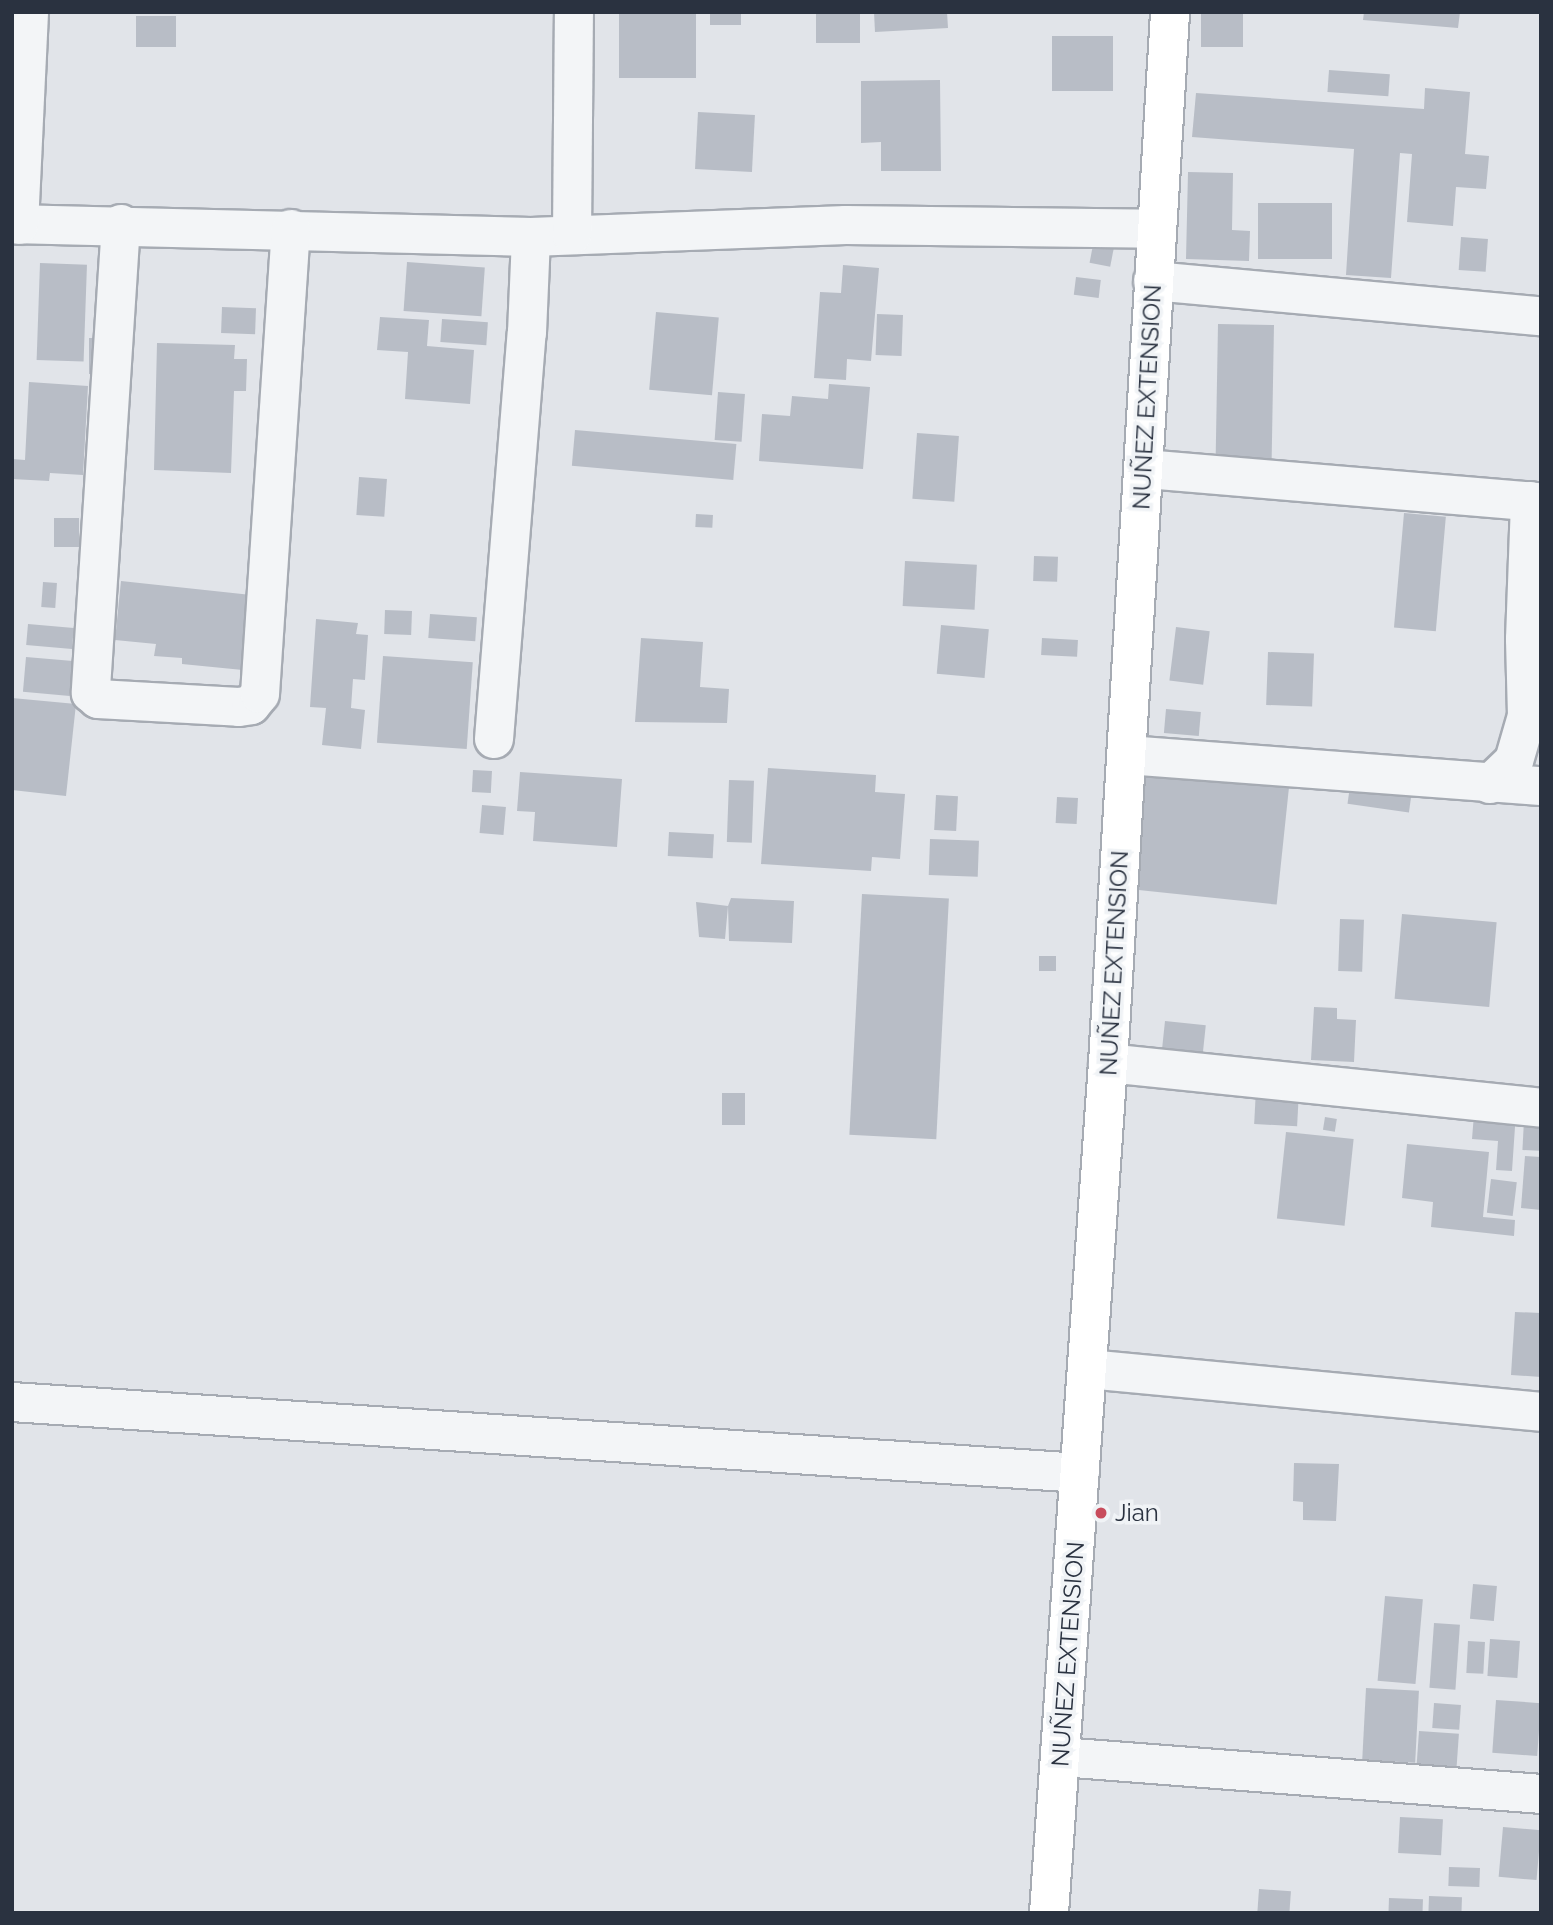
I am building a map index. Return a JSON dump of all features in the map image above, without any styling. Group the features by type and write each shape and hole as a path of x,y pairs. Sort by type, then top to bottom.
{"street":[{"path":"29,12 16,224 531,237 846,225 1156,229"},
{"path":"572,235 573,12"},
{"name":"NUÑEZ EXTENSION","path":"1049,1913 1108,1063 1170,12"},
{"path":"121,225 91,693 98,699 239,707 251,705 260,694 291,229"},
{"path":"495,739 528,322 531,237"},
{"path":"1153,281 1541,316"},
{"path":"1145,470 1536,501 1525,639 1527,716 1514,761 1490,784"},
{"path":"1127,755 1541,786"},
{"path":"1108,1063 1541,1108"},
{"path":"1088,1369 1541,1412"},
{"path":"12,1402 829,1452 1080,1473"},
{"path":"1060,1757 1541,1794"}],"building":[{"path":"619,12 696,12 696,78 619,78"},
{"path":"710,12 741,12 741,25 710,25"},
{"path":"816,12 860,12 860,43 816,43"},
{"path":"874,12 947,12 948,28 875,32"},
{"path":"1201,12 1243,12 1243,47 1201,47"},
{"path":"1364,12 1460,12 1458,28 1363,20"},
{"path":"136,16 176,16 176,47 136,47"},
{"path":"1052,36 1113,36 1113,91 1052,91"},
{"path":"1329,70 1390,74 1388,96 1327,92"},
{"path":"940,80 941,171 881,171 881,142 861,143 861,81"},
{"path":"1425,88 1470,92 1465,154 1489,156 1486,189 1456,187 1453,226 1407,222 1412,154 1400,153 1391,278 1346,275 1354,149 1192,137 1196,93 1424,109"},
{"path":"698,112 755,115 752,172 695,169"},
{"path":"1188,172 1233,173 1232,230 1250,231 1249,261 1186,259"},
{"path":"1258,203 1332,203 1332,259 1258,259"},
{"path":"1461,237 1488,239 1486,272 1459,270"},
{"path":"1093,245 1114,249 1110,267 1090,263"},
{"path":"407,262 485,267 481,316 404,311"},
{"path":"40,263 87,265 84,362 37,360"},
{"path":"843,265 879,268 871,361 847,359 846,380 814,378 820,292 841,293"},
{"path":"1076,277 1101,280 1099,298 1074,295"},
{"path":"222,307 256,308 255,334 221,333"},
{"path":"656,312 719,317 712,395 649,390"},
{"path":"877,314 903,315 902,356 876,355"},
{"path":"380,317 429,320 427,346 474,350 470,404 405,399 408,352 377,350"},
{"path":"442,319 488,322 486,345 440,342"},
{"path":"1218,324 1274,325 1272,462 1216,461"},
{"path":"89,338 106,338 106,374 89,374"},
{"path":"157,343 235,345 234,359 247,359 246,391 234,391 231,473 154,470"},
{"path":"29,382 88,386 83,475 50,473 49,481 12,479 12,459 25,460"},
{"path":"829,384 870,387 863,469 759,461 762,414 790,416 792,396 828,399"},
{"path":"718,392 745,394 742,442 715,440"},
{"path":"575,430 736,444 733,480 572,466"},
{"path":"917,433 959,436 954,502 912,499"},
{"path":"359,477 387,479 384,517 356,515"},
{"path":"1404,513 1446,517 1436,631 1394,628"},
{"path":"696,514 713,515 712,528 695,527"},
{"path":"54,518 79,518 79,547 54,547"},
{"path":"1034,556 1058,557 1057,582 1033,581"},
{"path":"905,561 977,565 975,610 903,606"},
{"path":"121,581 261,596 253,671 182,664 182,658 154,656 156,644 115,640"},
{"path":"43,582 57,583 55,608 41,607"},
{"path":"385,610 412,611 411,635 384,634"},
{"path":"430,614 477,617 475,641 428,638"},
{"path":"316,619 358,623 356,634 368,635 365,680 353,679 351,708 365,710 361,749 322,745 326,708 310,707"},
{"path":"28,624 74,628 72,649 26,645"},
{"path":"941,625 989,629 985,678 937,674"},
{"path":"1176,627 1210,631 1203,685 1169,681"},
{"path":"641,638 703,642 700,687 729,689 727,723 635,722"},
{"path":"1042,638 1078,640 1077,657 1041,655"},
{"path":"1268,652 1314,654 1312,707 1266,705"},
{"path":"383,656 473,662 467,749 377,743"},
{"path":"26,657 73,661 70,696 23,692"},
{"path":"12,698 76,704 66,796 12,790"},
{"path":"1166,709 1201,712 1199,736 1164,733"},
{"path":"768,768 876,775 875,792 905,794 900,859 872,857 871,871 761,864"},
{"path":"473,770 492,771 491,793 472,792"},
{"path":"1144,770 1289,785 1277,905 1131,889"},
{"path":"520,772 622,779 617,847 533,841 535,812 517,811"},
{"path":"1351,779 1412,788 1409,812 1348,804"},
{"path":"729,780 754,781 752,843 727,842"},
{"path":"936,795 958,796 956,831 934,830"},
{"path":"1057,797 1078,798 1077,824 1056,823"},
{"path":"482,805 506,807 503,835 480,833"},
{"path":"669,832 714,834 713,858 668,856"},
{"path":"930,839 979,841 978,877 929,875"},
{"path":"862,894 949,899 936,1139 849,1135"},
{"path":"731,898 794,901 792,943 729,941 728,906"},
{"path":"696,902 728,906 725,939 699,937"},
{"path":"1402,914 1497,922 1489,1007 1395,999"},
{"path":"1340,919 1364,920 1362,972 1338,971"},
{"path":"1039,956 1056,956 1056,971 1039,971"},
{"path":"1314,1007 1337,1008 1337,1019 1356,1020 1354,1062 1311,1060"},
{"path":"1165,1021 1206,1025 1202,1058 1162,1054"},
{"path":"1256,1089 1299,1091 1297,1126 1254,1124"},
{"path":"722,1093 745,1093 745,1125 722,1125"},
{"path":"1516,1112 1512,1171 1496,1170 1498,1141 1472,1139 1474,1114"},
{"path":"1325,1117 1337,1119 1335,1132 1323,1130"},
{"path":"1524,1120 1541,1121 1539,1151 1522,1150"},
{"path":"1286,1132 1354,1139 1345,1226 1277,1219"},
{"path":"1407,1144 1489,1152 1483,1217 1515,1220 1514,1236 1431,1227 1433,1202 1402,1198"},
{"path":"1525,1156 1541,1157 1541,1210 1521,1208"},
{"path":"1491,1179 1517,1182 1513,1216 1487,1213"},
{"path":"1515,1312 1541,1313 1541,1377 1511,1375"},
{"path":"1294,1463 1339,1464 1336,1521 1303,1520 1303,1502 1293,1501"},
{"path":"1473,1584 1497,1586 1494,1621 1470,1619"},
{"path":"1385,1596 1423,1599 1415,1684 1378,1681"},
{"path":"1434,1623 1460,1625 1455,1690 1429,1688"},
{"path":"1490,1639 1520,1641 1517,1678 1487,1676"},
{"path":"1468,1641 1485,1642 1483,1674 1466,1673"},
{"path":"1366,1688 1419,1691 1415,1763 1362,1760"},
{"path":"1496,1700 1541,1703 1537,1756 1492,1753"},
{"path":"1434,1703 1461,1705 1459,1730 1432,1728"},
{"path":"1419,1731 1459,1734 1457,1767 1417,1764"},
{"path":"1400,1817 1443,1819 1441,1855 1398,1853"},
{"path":"1503,1827 1541,1830 1536,1880 1499,1877"},
{"path":"1449,1867 1480,1868 1479,1887 1448,1886"},
{"path":"1259,1889 1291,1891 1289,1913 1257,1913"},
{"path":"1429,1896 1462,1897 1461,1913 1428,1913"},
{"path":"1389,1898 1423,1899 1422,1913 1388,1913"}],"place":[{"name":"Jian","path":"1101,1513"}]}
